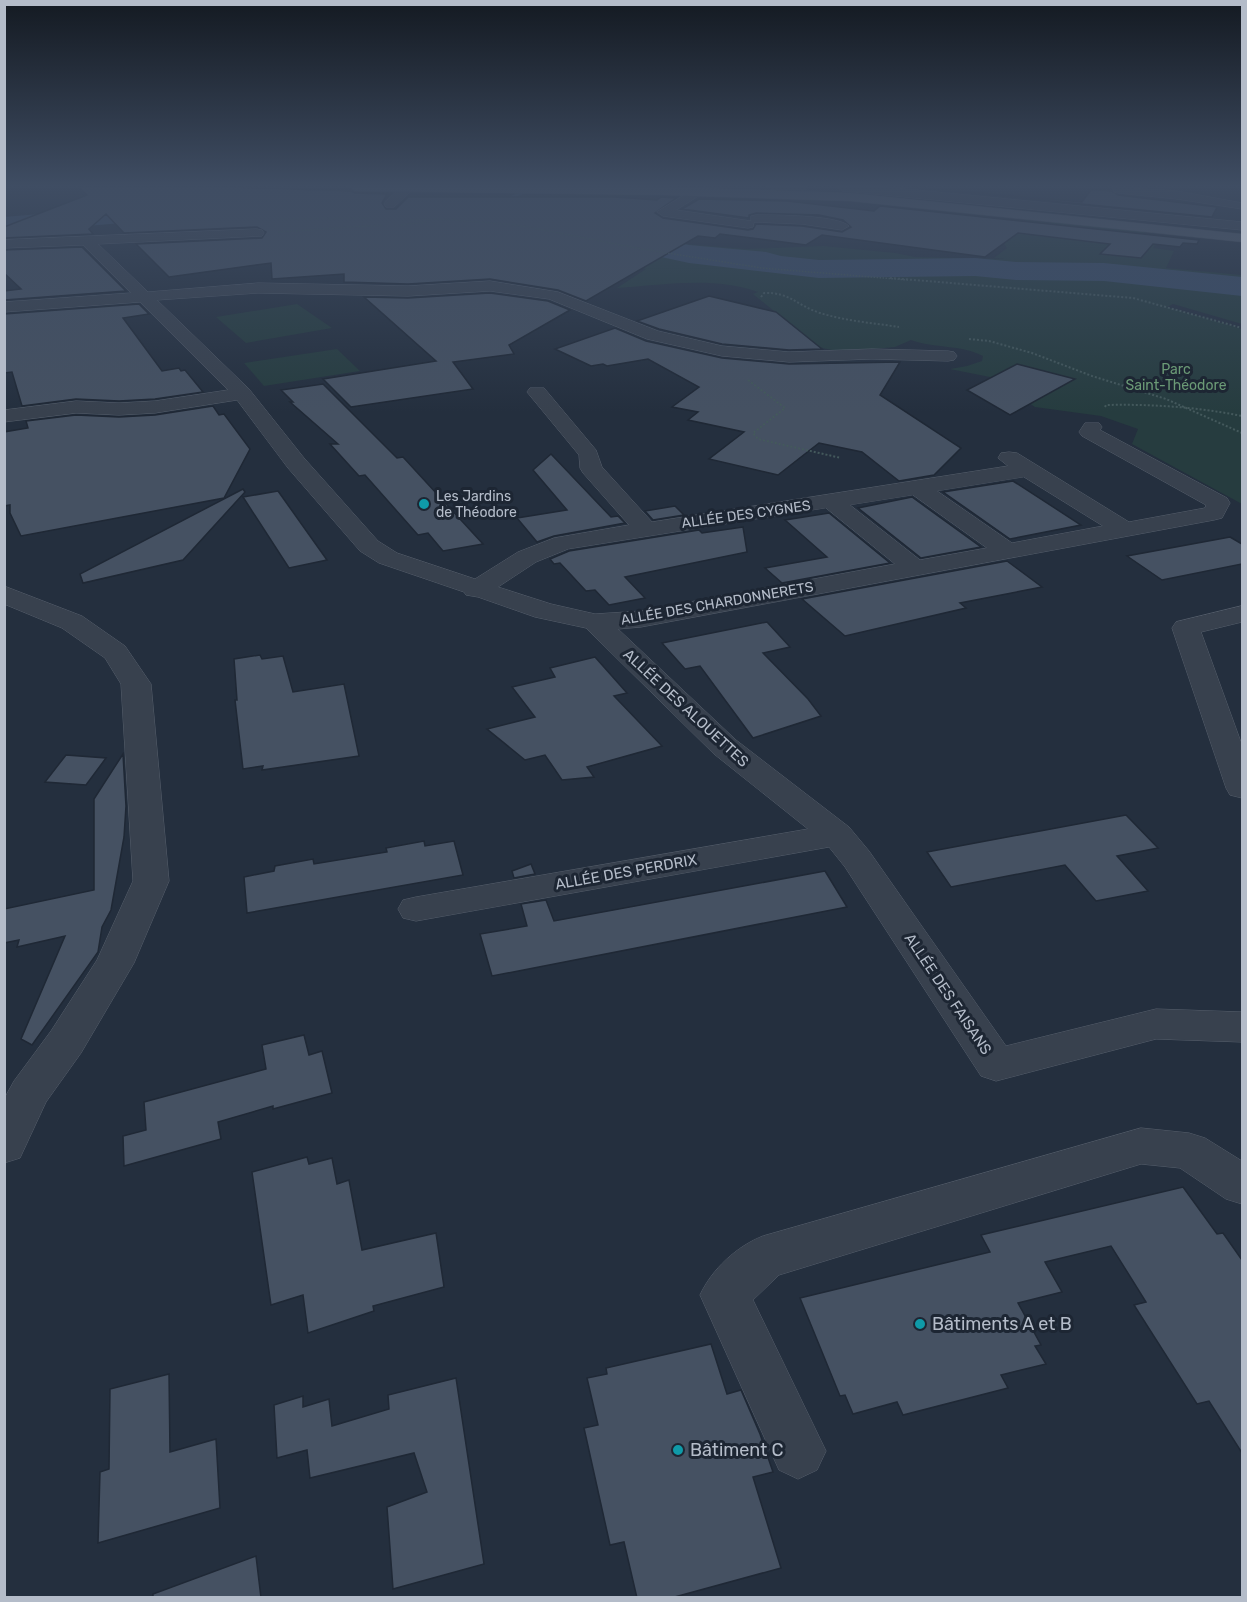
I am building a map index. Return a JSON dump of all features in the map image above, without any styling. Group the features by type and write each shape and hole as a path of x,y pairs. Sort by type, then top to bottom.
{"street":[{"name":"ALLÉE DES CHARDONNERETS","path":"109,262 242,393 296,463 369,546 388,558 475,590 544,611 595,622 641,619 1214,513 1219,503 1089,432 1092,427"},
{"path":"4,307 258,288 398,291 456,287 513,288 552,295 653,335 722,351 789,357 872,354 948,356"},
{"path":"537,392 589,454 591,468 645,529"},
{"path":"4,416 76,407 119,409 155,407 242,393"},
{"path":"1002,454 1124,529"},
{"name":"ALLÉE DES CYGNES","path":"475,590 527,558 563,543 1027,470"},
{"path":"918,488 1006,550"},
{"path":"832,502 915,568"},
{"path":"4,594 72,622 115,652 136,684 151,881 115,963 66,1042 29,1093 4,1145"},
{"path":"1242,614 1186,628 1242,788"},
{"name":"ALLÉE DES ALOUETTES","path":"595,622 725,747 837,835"},
{"name":"ALLÉE DES PERDRIX","path":"416,909 837,835"},
{"name":"ALLÉE DES FAISANS","path":"837,835 857,859 996,1065 1156,1024 1242,1027"},
{"path":"798,1450 725,1294 763,1258 1141,1146 1189,1151 1242,1185"}],"path":[{"path":"725,262 772,269 1133,298 1242,328"},
{"path":"761,297 764,293 781,294 799,300 818,313 901,328"},
{"path":"964,339 989,341 1032,353 1092,376 1166,399 1242,434"},
{"path":"748,379 785,408 753,433 758,439 841,458"},
{"path":"1092,427 1106,405 1150,404 1221,410 1242,416"}],"green space":[{"name":"Parc Saint-Théodore","path":"628,262 1169,262 1166,268 1242,275 1242,324 1173,304 1167,307 1242,329 1242,504 1132,444 1138,429 1101,416 1035,407 990,377 950,369 982,361 983,356 974,352 911,340 895,347 841,352 818,347 753,294 758,292 724,284 706,283 617,288 646,269 623,264"},
{"path":"297,304 332,328 246,343 216,317"},
{"path":"337,349 360,371 264,386 244,363"}],"building":[{"path":"4,262 97,262 126,291 4,300 4,291 21,289 4,273"},
{"path":"154,262 654,262 586,301 558,290 490,279 408,284 344,282 344,274 272,279 271,263 169,277"},
{"path":"490,293 548,301 570,310 509,345 514,354 453,362 473,389 351,407 323,379 436,361 364,297 408,298"},
{"path":"709,296 776,312 822,349 789,350 722,344 659,329 637,321"},
{"path":"139,304 149,314 123,318 162,371 179,368 181,371 185,370 203,392 155,399 119,401 76,399 22,406 12,372 4,373 4,314"},
{"path":"615,328 646,341 722,358 789,364 900,362 880,395 961,448 934,475 899,481 862,452 819,443 778,475 709,459 744,432 688,420 698,412 672,407 699,387 648,359 607,366 603,364 591,366 555,349"},
{"path":"1017,364 1075,379 1010,415 967,390"},
{"path":"323,384 397,458 403,457 483,544 443,551 428,533 418,535 365,475 359,476 330,444 338,444 290,402 293,402 281,390"},
{"path":"213,406 219,415 224,414 250,449 224,498 21,536 10,513 10,505 4,506 4,432 28,428 26,421 76,415 119,417 155,415"},
{"path":"551,454 611,517 618,516 625,523 554,536 537,542 517,518 567,510 533,470"},
{"path":"1013,481 1081,525 1010,539 943,492"},
{"path":"243,489 245,492 183,560 83,583 80,574"},
{"path":"278,491 327,560 289,568 243,497"},
{"path":"912,497 981,547 921,558 858,508"},
{"path":"675,506 684,515 653,520 645,511"},
{"path":"829,513 890,563 782,583 765,568 827,557 785,520"},
{"path":"743,527 747,552 625,577 645,598 609,605 595,590 586,591 560,563 554,564 550,559 569,551 699,530 702,533"},
{"path":"1230,537 1242,544 1242,564 1162,580 1127,556"},
{"path":"1007,561 1042,587 960,603 966,608 845,636 802,599"},
{"path":"767,622 790,647 763,653 808,699 821,716 753,738 700,666 685,669 662,643"},
{"path":"260,655 262,659 283,656 293,692 344,684 359,756 262,770 263,766 243,769 235,700 237,700 234,659"},
{"path":"595,657 627,693 614,696 662,746 587,767 594,777 562,780 545,755 525,760 487,729 535,717 512,687 555,677 550,668"},
{"path":"123,754 126,806 124,837 111,910 102,927 98,952 32,1045 21,1039 65,936 17,947 19,940 4,943 4,909 94,890 94,799"},
{"path":"66,755 106,758 86,785 45,782"},
{"path":"1126,815 1158,848 1117,856 1148,891 1096,901 1065,865 951,887 927,852"},
{"path":"424,841 425,846 454,841 463,875 247,913 244,877 274,871 275,866 313,859 314,864 387,852 386,848"},
{"path":"531,864 535,874 514,878 512,871"},
{"path":"825,871 847,907 492,976 480,934 527,926 521,904 546,900 554,921"},
{"path":"304,1035 309,1055 322,1051 332,1093 273,1109 273,1106 218,1122 221,1139 124,1166 123,1136 146,1130 144,1102 266,1069 262,1045"},
{"path":"307,1157 309,1164 332,1158 337,1184 349,1180 362,1250 436,1233 444,1287 373,1306 374,1311 308,1333 303,1295 271,1305 252,1172"},
{"name":"Bâtiments A et B","path":"1183,1187 1217,1234 1223,1233 1242,1260 1242,1453 1209,1401 1197,1404 1134,1305 1146,1302 1111,1246 1045,1262 1062,1292 1018,1303 1041,1345 1035,1346 1046,1364 1001,1375 1008,1388 903,1415 897,1402 853,1414 845,1395 840,1396 800,1298 990,1252 981,1235"},
{"name":"Bâtiment C","path":"711,1344 727,1394 741,1390 773,1472 753,1477 781,1568 671,1598 637,1598 624,1542 610,1545 584,1428 598,1425 587,1378 607,1374 606,1368"},
{"path":"169,1374 170,1452 216,1439 220,1508 98,1543 100,1472 109,1469 110,1389"},
{"path":"456,1378 484,1564 393,1589 387,1507 427,1492 414,1453 310,1478 307,1450 277,1458 274,1405 303,1396 303,1407 329,1399 332,1426 389,1409 388,1395"},
{"path":"256,1556 261,1598 153,1598 153,1594"}],"waterway":[{"path":"768,262 775,265 819,269 975,267 1016,271 1104,272 1242,287"}],"place":[{"name":"Les Jardins de Théodore","path":"424,504"},
{"name":"Bâtiments A et B","path":"920,1324"},
{"name":"Bâtiment C","path":"678,1450"}]}
